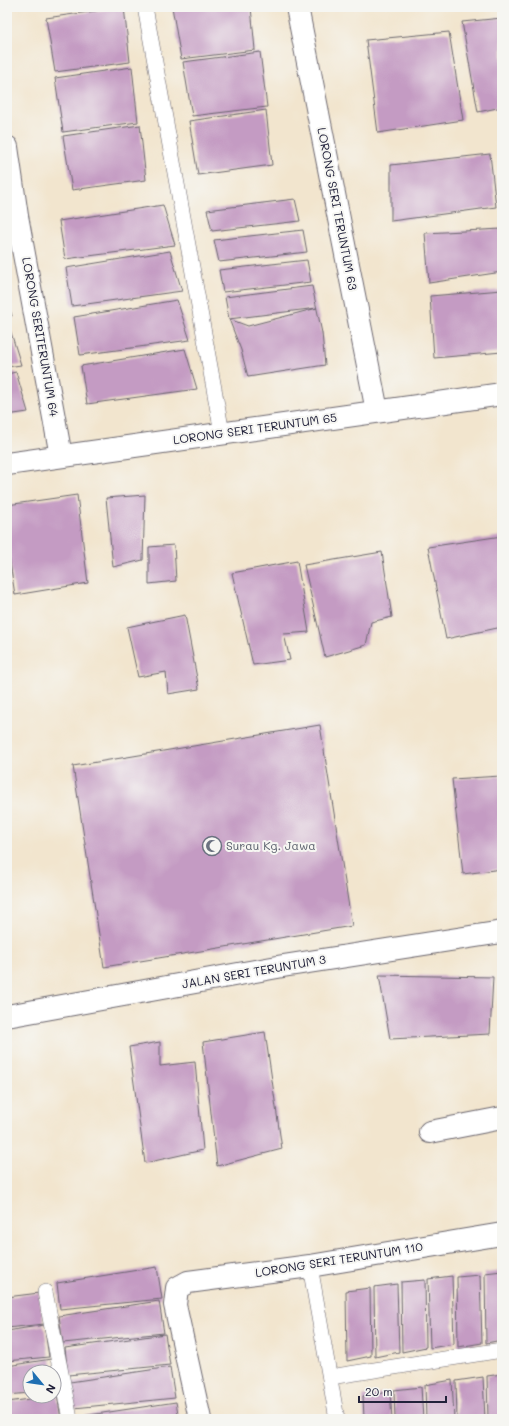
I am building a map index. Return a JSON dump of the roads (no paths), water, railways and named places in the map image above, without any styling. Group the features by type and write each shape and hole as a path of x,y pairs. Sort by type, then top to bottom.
{"street":[{"name":"LORONG SERI TERUNTUM 63","path":"297,7 377,412"},
{"name":"LORONG SERITERUNTUM 64","path":"7,147 17,216 61,456"},
{"name":"LORONG SERI TERUNTUM 65","path":"7,464 502,394"},
{"name":"JALAN SERI TERUNTUM 3","path":"7,1016 283,966 502,932"},
{"path":"430,1132 502,1118"},
{"name":"LORONG SERI TERUNTUM 110","path":"200,1419 175,1305 177,1288 188,1282 310,1266 502,1234"}],"lane":[{"path":"145,7 222,433"},
{"path":"310,1266 337,1419"},
{"path":"45,1292 70,1419"},
{"path":"330,1377 502,1350"}],"place":[{"name":"Surau Kg. Jawa","path":"212,846"}]}
